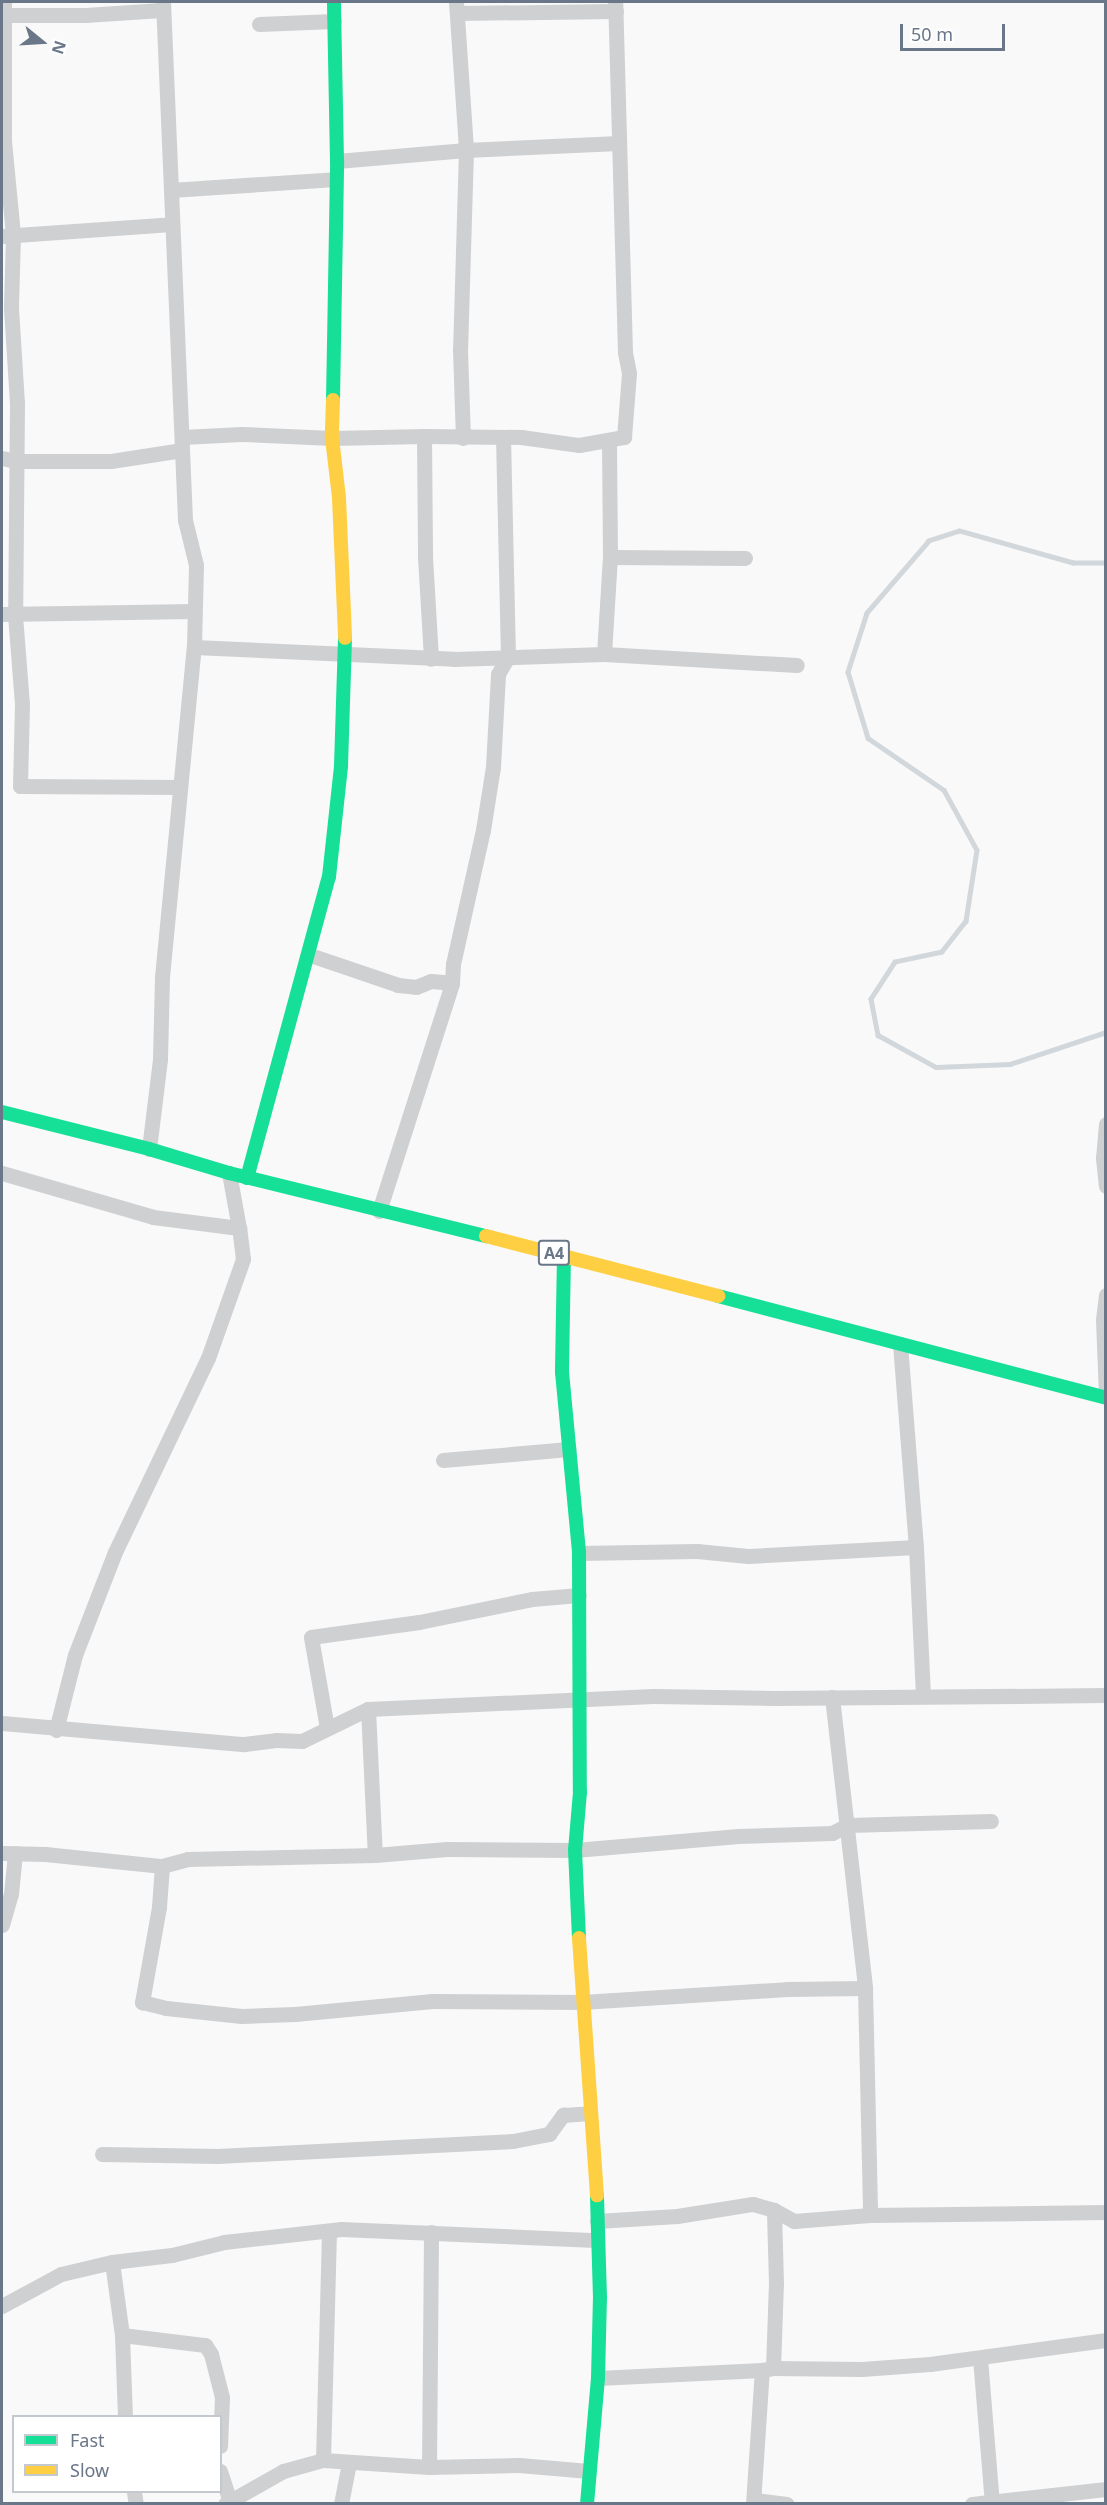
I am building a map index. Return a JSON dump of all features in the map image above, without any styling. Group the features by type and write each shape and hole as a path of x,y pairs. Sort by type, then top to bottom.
{"main road":[{"path":"247,1178 310,955 329,877 342,766 346,653 339,498 332,438 335,179 338,161 334,2"},
{"name":"A4","path":"2,1112 149,1149 247,1178 564,1255 1106,1396"},
{"path":"564,1255 562,1372 579,1553 580,1792 575,1850 600,2298 598,2378 587,2504"}],"street":[{"path":"149,1149 160,1059 162,977 194,646 193,611 196,565 185,520 162,6 85,15 3,11 7,235 17,404 8,459 8,615 22,704 20,786 180,787"},
{"path":"8,459 111,461 182,443 242,434 332,438 424,436 463,438 521,437 579,445 609,441 624,436 629,373 625,352 615,6 456,7 466,150 460,349 463,438"},
{"path":"259,24 334,21"},
{"path":"338,161 466,150 619,143"},
{"path":"171,190 335,179"},
{"path":"7,235 172,224"},
{"path":"424,436 425,557 431,659"},
{"path":"380,1211 452,983 453,964 483,830 493,767 498,674 508,657 503,438"},
{"path":"604,654 610,557 609,441"},
{"path":"610,557 744,558"},
{"path":"8,615 193,611"},
{"path":"194,646 431,659 604,654 797,665"},
{"path":"310,955 398,985 416,987 431,981 452,983"},
{"path":"1106,1124 1103,1158 1106,1186"},
{"path":"2,1173 153,1217 239,1228"},
{"path":"56,1730 75,1655 115,1552 208,1358 243,1259 229,1173"},
{"path":"1106,1295 1103,1320 1106,1396"},
{"path":"900,1344 916,1547 923,1696"},
{"path":"443,1460 569,1449"},
{"path":"579,1553 697,1551 748,1556 916,1547"},
{"path":"327,1728 311,1637 419,1622 532,1599 579,1595"},
{"path":"2,1724 243,1744 276,1740 302,1741 368,1709 663,1696 774,1698 1106,1695"},
{"path":"832,1697 865,1988 870,2215"},
{"path":"368,1709 375,1855"},
{"path":"2,1925 11,1894 8,1853 162,1866 188,1860 375,1855 447,1849 575,1850 738,1836 832,1833 848,1825 991,1821"},
{"path":"162,1866 159,1907 142,2002 166,2008 242,2016 432,2001 582,2002 788,1989 865,1988"},
{"path":"102,2154 218,2156 513,2141 549,2134 563,2115 590,2113"},
{"path":"597,2221 677,2216 753,2204 774,2210 794,2221 870,2215 1106,2212"},
{"path":"774,2210 776,2283 753,2502 787,2504"},
{"path":"2,2306 61,2274 112,2262 172,2255 224,2242 329,2231 388,2229 596,2240"},
{"path":"323,2460 329,2231"},
{"path":"429,2467 431,2232"},
{"path":"112,2262 122,2334 125,2415"},
{"path":"122,2334 205,2346 211,2354 222,2397 221,2415"},
{"path":"598,2378 768,2369 862,2369 980,2358 1106,2340"},
{"path":"980,2358 992,2502"},
{"path":"222,2480 227,2502 256,2484 284,2471 323,2460 429,2467 519,2465 589,2470"},
{"path":"341,2504 348,2463"},
{"path":"972,2504 1106,2489"}],"waterway":[{"path":"1106,563 1073,563 959,531 929,541 867,613 848,672 868,738 944,790 977,850 966,921 942,952 895,962 871,999 878,1035 936,1067 1010,1064 1106,1032"}],"traffic: fast":[{"path":"333,400 337,161 334,2"},
{"path":"247,1178 329,877 341,766 345,638"},
{"path":"2,1112 149,1149 229,1173 486,1236"},
{"path":"564,1255 562,1372 579,1553 580,1792 575,1850 579,1938"},
{"path":"718,1296 1106,1398"},
{"path":"587,2504 598,2378 600,2298 597,2195"}],"traffic: slow":[{"path":"333,400 332,438 339,498 345,638"},
{"path":"486,1236 718,1296"},
{"path":"579,1938 597,2195"}]}
